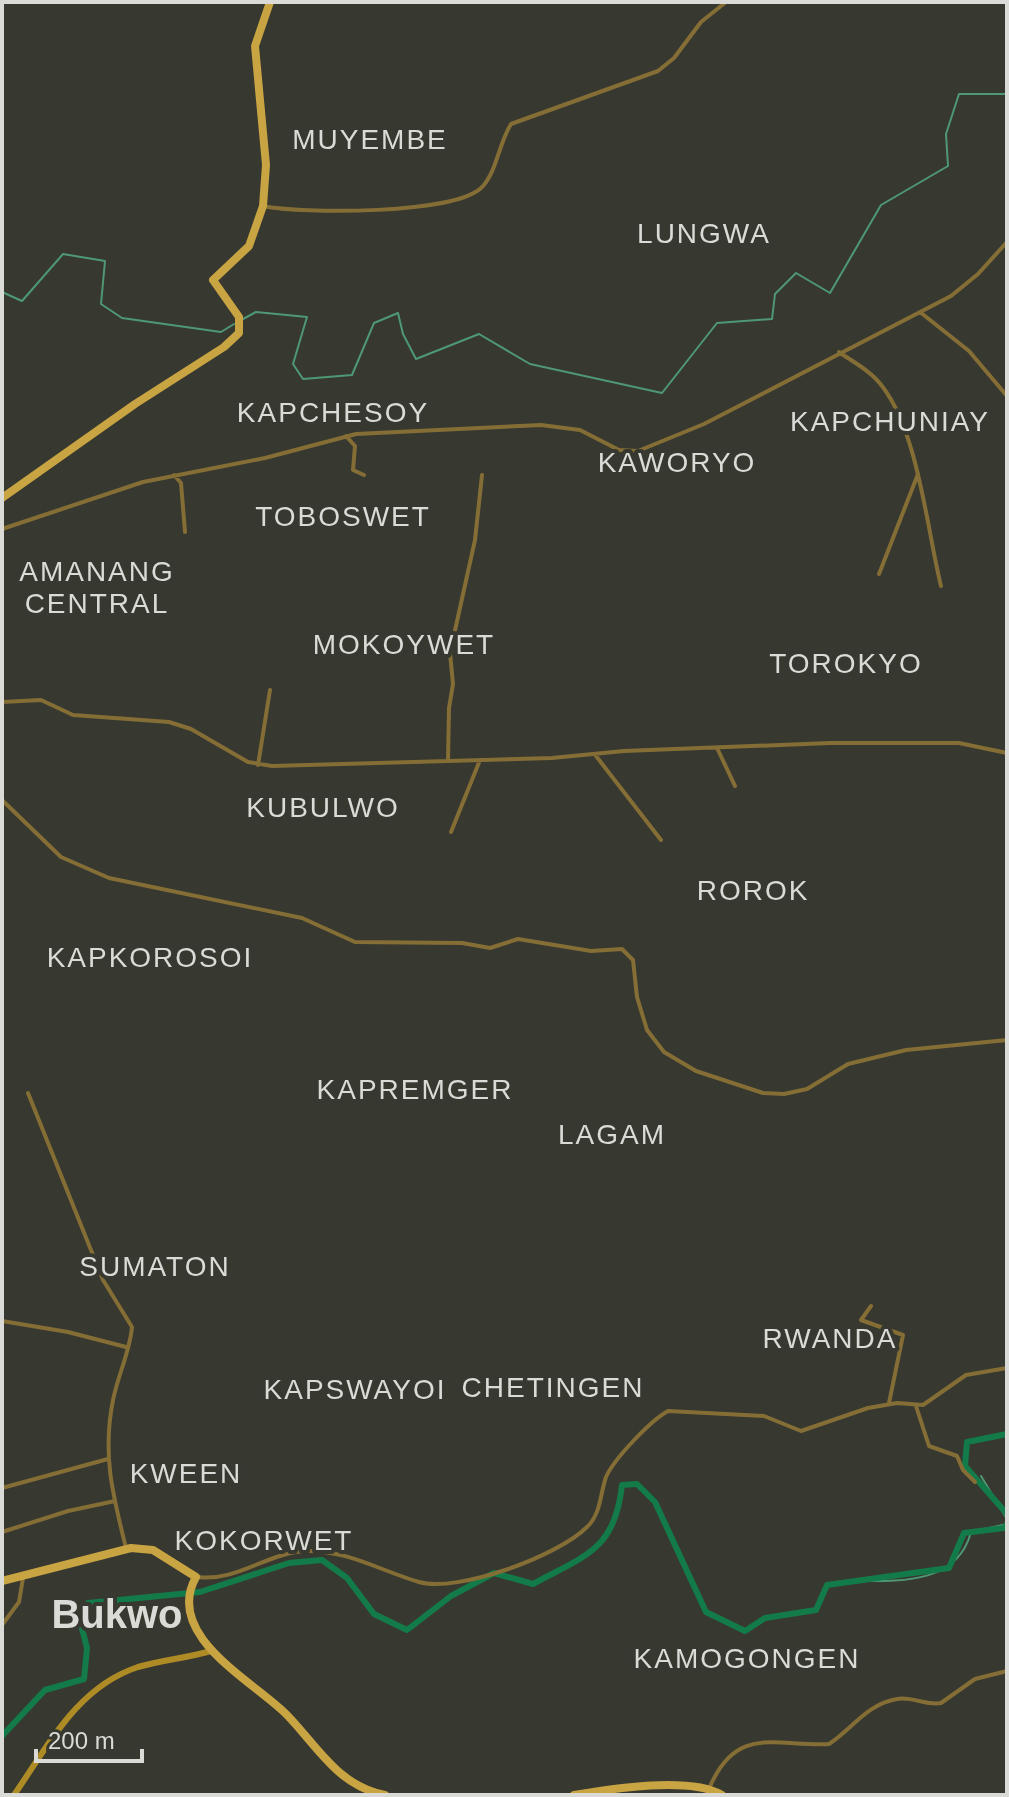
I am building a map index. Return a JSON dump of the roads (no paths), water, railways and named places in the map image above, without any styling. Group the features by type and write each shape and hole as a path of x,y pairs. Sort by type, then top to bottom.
{"main road":[{"path":"2,498 123,412 235,339 239,317 213,280 249,246 263,206 266,165 255,46 270,2"},
{"path":"2,1581 126,1548 153,1550 194,1580 189,1596 202,1638 211,1651 287,1714 318,1754 344,1777 367,1792 385,1795"},
{"path":"14,1795 72,1712 97,1689 136,1668 211,1651"},
{"path":"574,1795 646,1787 709,1789 722,1795"}],"street":[{"path":"263,206 311,212 394,209 470,194 484,186 511,124 658,71 674,58 701,22 726,2"},
{"path":"2,529 174,475 265,458 346,436 541,425 580,430 619,450 638,451 704,424 920,312 964,287 1007,242"},
{"path":"920,312 969,351 1007,396"},
{"path":"839,352 883,387 919,472 941,586"},
{"path":"346,436 355,446 353,470 364,475"},
{"path":"879,574 919,472"},
{"path":"174,475 181,483 185,532"},
{"path":"448,761 449,708 453,684 450,653 475,540 482,475"},
{"path":"258,765 270,690"},
{"path":"2,702 41,700 73,715 180,724 258,765 480,760 914,742 968,743 1007,753"},
{"path":"718,750 735,786"},
{"path":"594,754 661,840"},
{"path":"451,832 480,760"},
{"path":"2,800 61,857 109,878 302,918 355,942 462,943 490,948 518,939 591,951 615,948 628,951 633,960 634,985 647,1030 664,1052 696,1071 763,1093 784,1094 807,1089 848,1064 906,1050 1007,1040"},
{"path":"28,1093 103,1280 130,1322 112,1407 109,1459 109,1486 126,1548"},
{"path":"871,1306 861,1320 903,1335 889,1403"},
{"path":"2,1321 68,1332 126,1347"},
{"path":"194,1580 213,1579 275,1557 310,1551 349,1555 418,1582 455,1584 549,1552 588,1527 598,1511 605,1481 614,1464 668,1411 764,1416 801,1431 835,1417 889,1403 916,1405 930,1402 959,1379 976,1371 1007,1368"},
{"path":"916,1405 929,1446 957,1456 963,1470 975,1482"},
{"path":"2,1488 109,1459"},
{"path":"2,1532 68,1511 115,1501"},
{"path":"2,1625 19,1602 23,1573"},
{"path":"709,1789 724,1763 744,1748 777,1740 829,1744 862,1715 885,1703 905,1699 941,1703 975,1679 1007,1671"}],"waterway":[{"path":"243,319 256,312 307,317 293,364 303,379 352,375 374,323 398,313 403,334 416,359 479,334 530,364 662,393 717,323 772,319 775,294 796,273 830,293 881,205 948,166 946,134 959,94 1007,94"},
{"path":"2,292 22,301 63,254 105,261 101,304 122,318 221,332 234,324"},
{"path":"1007,1434 967,1442 965,1466 1007,1514"},
{"path":"981,1476 1007,1519"},
{"path":"2,1736 45,1690 84,1679 87,1648 80,1621 88,1603 200,1592 289,1563 322,1560 347,1578 374,1614 407,1630 451,1596 494,1573 533,1584 583,1557 595,1548 613,1524 622,1485 637,1484 655,1502 706,1612 745,1631 765,1618 816,1610 827,1585 949,1568 964,1533 1004,1528 1007,1524"},
{"path":"850,1581 905,1580 939,1571 964,1550 971,1532 1007,1524"}],"district":[{"name":"MUYEMBE","path":"370,139"},
{"name":"LUNGWA","path":"704,233"},
{"name":"KAPCHESOY","path":"333,412"},
{"name":"KAPCHUNIAY","path":"890,421"},
{"name":"KAWORYO","path":"677,462"},
{"name":"TOBOSWET","path":"343,516"},
{"name":"AMANANG CENTRAL","path":"97,587"},
{"name":"MOKOYWET","path":"404,644"},
{"name":"TOROKYO","path":"846,663"},
{"name":"KUBULWO","path":"323,807"},
{"name":"ROROK","path":"753,890"},
{"name":"KAPKOROSOI","path":"150,957"},
{"name":"KAPREMGER","path":"415,1089"},
{"name":"LAGAM","path":"612,1134"},
{"name":"SUMATON","path":"155,1266"},
{"name":"RWANDA","path":"830,1338"},
{"name":"CHETINGEN","path":"553,1387"},
{"name":"KAPSWAYOI","path":"355,1389"},
{"name":"KWEEN","path":"186,1473"},
{"name":"KOKORWET","path":"264,1540"},
{"name":"Bukwo","path":"117,1614"},
{"name":"KAMOGONGEN","path":"747,1658"}]}
